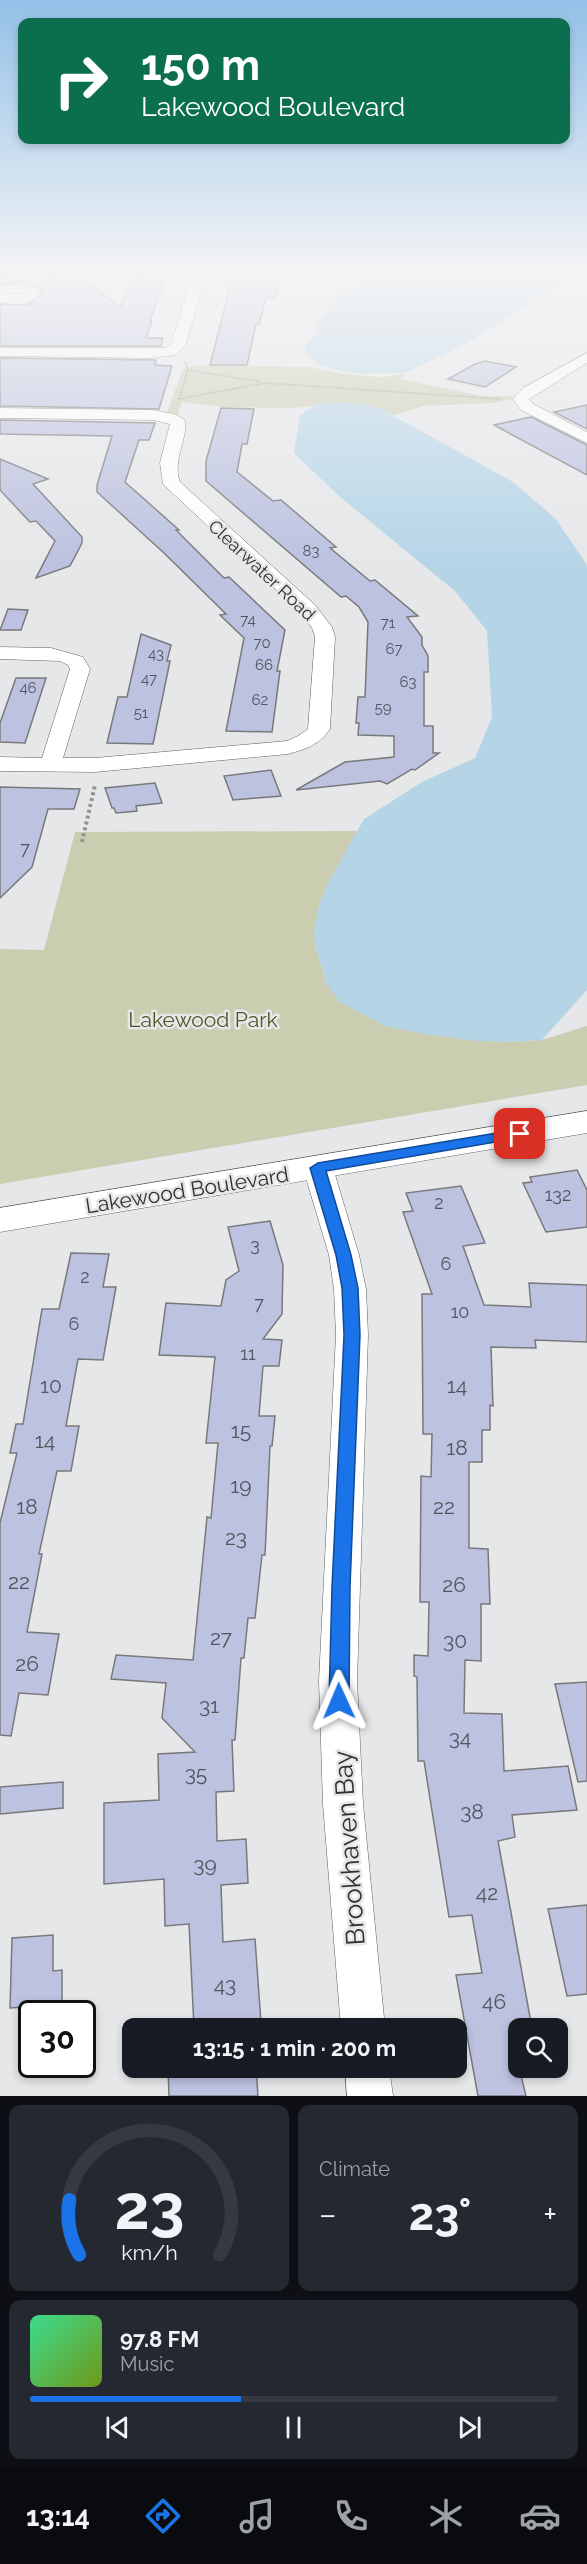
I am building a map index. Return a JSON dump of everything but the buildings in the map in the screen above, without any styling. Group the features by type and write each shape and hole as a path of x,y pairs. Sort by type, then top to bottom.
{"street":[{"path":"568,368 523,394 521,399 527,407 587,438"},
{"name":"Clearwater Road","path":"0,413 153,416 174,419 178,422 178,427 168,466 172,484 308,609 322,627 325,637 319,729 313,738 302,743 95,765 0,764"},
{"path":"0,653 51,654 68,657 76,661 80,669 50,766"},
{"name":"Lakewood Boulevard","path":"0,1220 587,1122"},
{"name":"Brookhaven Bay","path":"318,1168 344,1255 350,1288 352,1335 338,1681 343,1804 362,2018"},
{"path":"368,2078 370,2096"}],"path":[{"path":"266,383 179,399 188,370 266,383 521,399"},
{"path":"82,842 95,784"}],"green space":[{"path":"183,368 314,368 344,374 381,377 407,374 399,379 482,396 513,396 512,399 493,403 423,406 394,415 381,409 338,402 296,408 224,407 182,402 177,416 167,413"},
{"name":"Lakewood Park","path":"364,831 315,946 327,985 430,1035 507,1042 542,1040 587,1026 587,1085 0,1184 0,949 44,950 75,832"}],"water":[{"path":"330,368 415,368 404,373 358,374"},
{"path":"338,402 364,404 381,409 513,482 555,518 587,565 587,990 542,1040 477,1041 385,1026 340,1002 327,985 315,946 314,929 319,905 330,879 364,819 422,782 475,758 492,717 487,631 455,591 339,496 294,453 300,415 316,405"}],"route":[{"path":"339,1701 341,1587 352,1335 350,1288 344,1255 318,1168 520,1134"}]}
